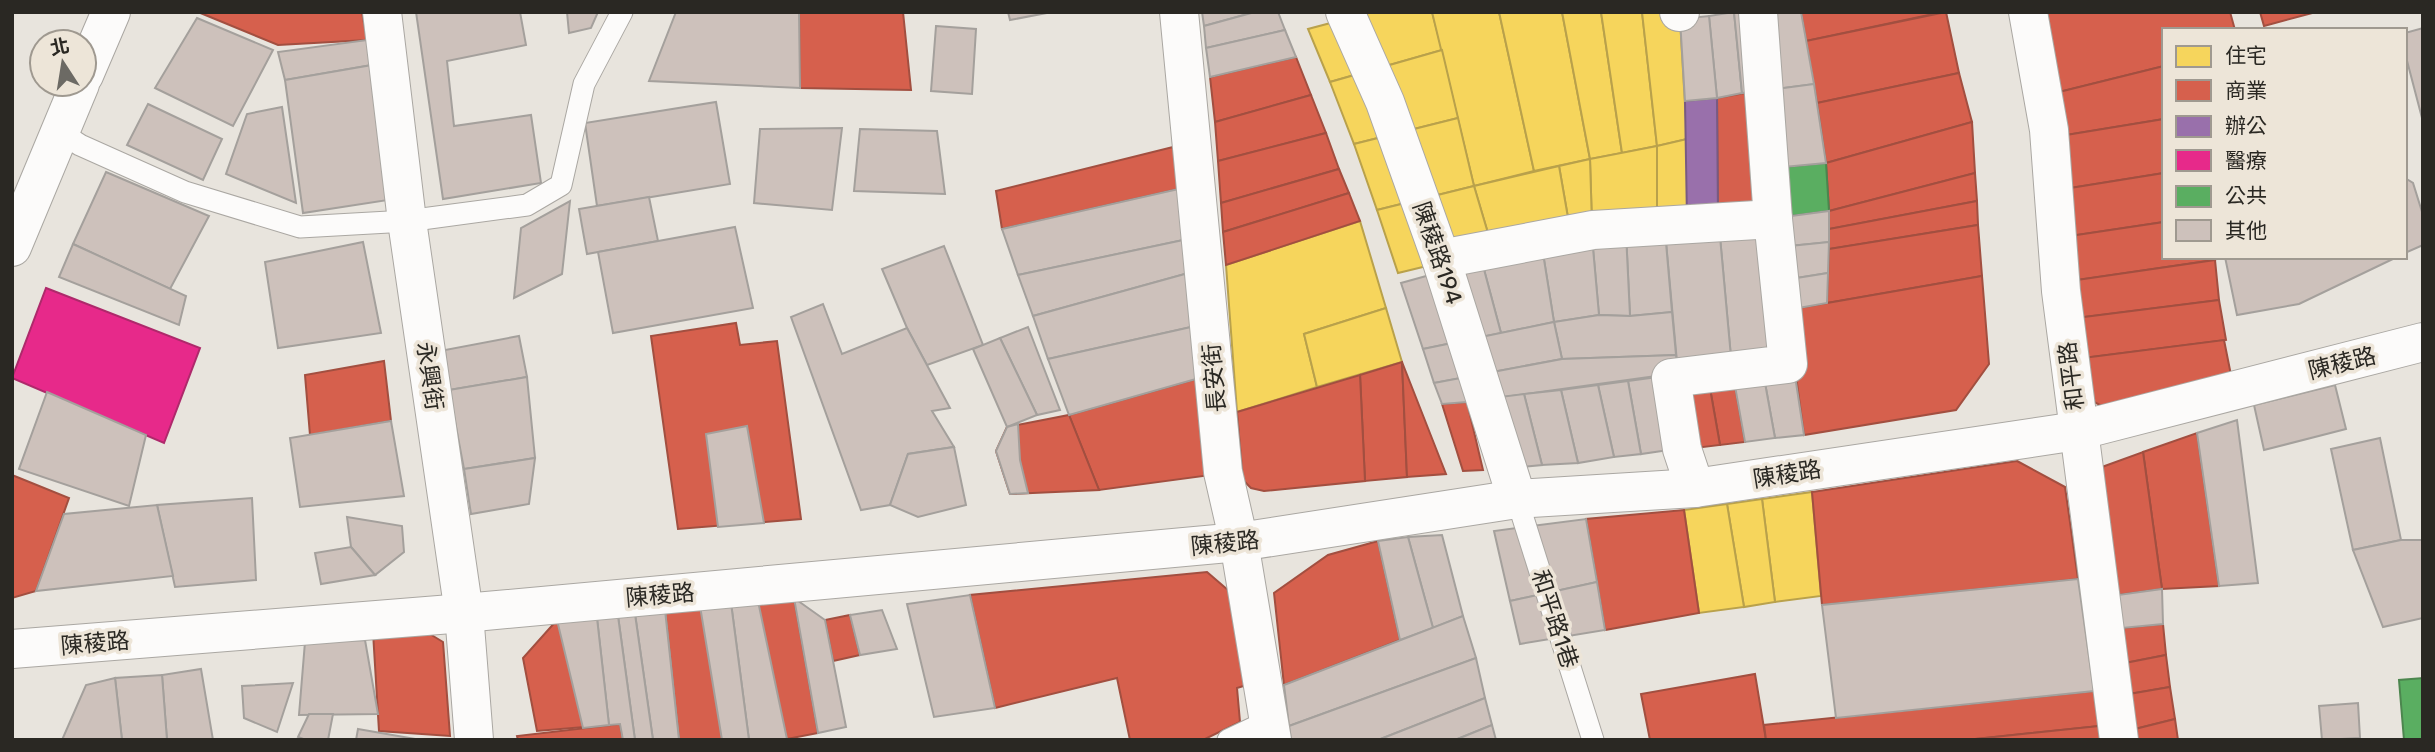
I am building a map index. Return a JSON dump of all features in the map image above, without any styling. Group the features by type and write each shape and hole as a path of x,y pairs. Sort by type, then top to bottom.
{"street":[{"path":"98,42 111,12"},
{"name":"永興街","path":"382,12 407,221 464,613 474,740"},
{"name":"長安街","path":"1179,12 1223,472 1239,542 1271,730"},
{"name":"陳稜路194","path":"1345,12 1385,103 1441,259 1517,499"},
{"path":"1695,488 1682,449 1671,378 1788,364 1773,219 1758,12"},
{"name":"和平路","path":"2028,12 2049,130 2061,291 2077,431 2119,740"},
{"path":"12,247 74,98"},
{"path":"1441,259 1593,230 1773,219"},
{"name":"陳稜路","path":"12,649 464,613 1239,542 1517,499 1695,488 2077,431 2423,342"}],"lane":[{"path":"60,132 80,145 185,192 300,227 407,221 527,205 561,185 584,84 622,12"},
{"name":"和平路1巷","path":"1517,499 1593,740"},
{"path":"1228,740 1271,730"}],"building: 住宅":[{"path":"1372,12 1432,12 1442,50 1330,82 1308,29"},
{"path":"1432,12 1499,12 1534,171 1474,186"},
{"path":"1499,12 1562,12 1590,159 1534,171"},
{"path":"1562,12 1601,12 1622,153 1590,159"},
{"path":"1601,12 1642,12 1657,146 1622,153"},
{"path":"1642,12 1671,12 1680,19 1687,139 1657,146"},
{"path":"1442,50 1458,118 1354,144 1330,82"},
{"path":"1458,118 1474,186 1377,210 1354,144"},
{"path":"1687,139 1687,220 1657,220 1657,146"},
{"path":"1657,146 1657,220 1592,225 1590,159"},
{"path":"1590,159 1592,225 1570,229 1559,166"},
{"path":"1559,166 1570,229 1493,250 1474,186"},
{"path":"1474,186 1493,250 1398,273 1377,210"},
{"path":"1360,221 1386,308 1304,334 1317,387 1237,412 1226,265"},
{"path":"1386,308 1402,362 1317,387 1304,334"},
{"path":"1812,492 1821,596 1775,602 1762,499"},
{"path":"1762,499 1775,602 1744,607 1727,504"},
{"path":"1727,504 1744,607 1699,613 1684,510"}],"building: 商業":[{"path":"198,12 362,12 367,40 278,45"},
{"path":"799,12 903,12 911,90 800,88"},
{"path":"1801,12 1943,12 1806,41"},
{"path":"1946,12 1959,73 1817,103 1806,41"},
{"path":"2036,12 2230,12 2234,28 2162,28 2162,66 2055,93"},
{"path":"2260,12 2316,12 2264,26"},
{"path":"1296,57 1311,95 1215,122 1210,77"},
{"path":"2162,66 2162,119 2060,136 2055,93"},
{"path":"1959,73 1972,122 1826,163 1817,103"},
{"path":"1762,90 1769,214 1718,219 1717,98"},
{"path":"1311,95 1326,133 1218,161 1215,122"},
{"path":"2162,119 2162,173 2064,189 2060,136"},
{"path":"1972,122 1975,173 1829,211 1826,163"},
{"path":"1326,133 1339,169 1221,203 1218,161"},
{"path":"1177,146 1183,188 1002,229 996,191"},
{"path":"1339,169 1349,193 1223,232 1221,203"},
{"path":"1975,173 1977,201 1829,229 1829,211"},
{"path":"2162,173 2162,222 2070,236 2064,189"},
{"path":"1349,193 1360,221 1226,265 1223,232"},
{"path":"1977,201 1978,225 1829,249 1829,229"},
{"path":"2162,222 2162,259 2215,260 2070,281 2070,236"},
{"path":"1978,225 1982,276 1827,303 1829,249"},
{"path":"2215,260 2219,300 2068,319 2070,281"},
{"path":"1982,276 1989,364 1956,410 1804,435 1787,310"},
{"path":"2219,300 2226,340 2075,359 2068,319"},
{"path":"736,323 740,345 777,341 801,519 678,529 651,336"},
{"path":"2224,340 2232,380 2113,412 2083,396 2075,359"},
{"path":"384,361 391,421 310,435 305,375"},
{"path":"1402,362 1407,477 1365,481 1360,375"},
{"path":"1402,362 1446,474 1407,477"},
{"path":"1360,375 1365,481 1264,491 1251,488 1243,480 1237,412"},
{"path":"1733,375 1745,442 1720,445 1708,377"},
{"path":"1203,377 1211,475 1099,490 1069,415"},
{"path":"1708,377 1720,445 1687,449 1679,380"},
{"path":"1467,402 1483,470 1463,471 1442,404"},
{"path":"1069,415 1099,490 1010,494 996,451 1007,427"},
{"path":"2197,433 2219,586 2162,589 2143,452"},
{"path":"2143,452 2162,589 2118,595 2102,467"},
{"path":"2017,461 2065,487 2078,579 1822,605 1812,492"},
{"path":"12,475 69,498 36,591 12,598"},
{"path":"1684,510 1699,613 1605,630 1586,519"},
{"path":"1378,541 1400,640 1284,685 1274,593 1328,555"},
{"path":"1207,572 1243,603 1253,683 1237,688 1240,722 1203,740 1130,740 1117,678 995,708 970,595"},
{"path":"794,598 818,733 787,739 749,740 731,603"},
{"path":"731,603 749,740 679,740 665,610"},
{"path":"850,615 860,655 833,661 825,620"},
{"path":"607,617 620,724 537,731 523,658 557,620"},
{"path":"410,622 443,642 450,736 379,731 373,632"},
{"path":"2163,624 2166,655 2125,663 2122,628"},
{"path":"2166,655 2170,687 2129,694 2125,663"},
{"path":"1755,674 1766,740 1650,740 1641,694"},
{"path":"2170,687 2175,719 2135,729 2129,694"},
{"path":"2094,691 2099,726 1966,740 1766,740 1764,725"},
{"path":"2175,719 2178,740 2137,740 2135,729"},
{"path":"620,724 623,740 518,740 517,736"},
{"path":"2099,726 2101,740 1966,740"}],"building: 辦公":[{"path":"1717,98 1718,219 1687,220 1685,101"}],"building: 醫療":[{"path":"46,288 200,348 164,443 12,378"}],"building: 公共":[{"path":"1826,163 1829,211 1777,218 1774,168"},
{"path":"2423,678 2423,740 2404,740 2399,680"}],"building: 其他":[{"path":"416,12 520,12 526,45 447,61 454,126 531,115 541,183 443,199"},
{"path":"567,12 598,12 591,28 569,33"},
{"path":"676,12 799,12 800,88 649,81"},
{"path":"1008,12 1052,12 1010,20"},
{"path":"1202,12 1255,12 1204,26"},
{"path":"1255,12 1278,12 1285,30 1206,48 1204,26"},
{"path":"1734,12 1742,93 1717,98 1709,16"},
{"path":"1734,12 1755,12 1762,90 1742,93"},
{"path":"1762,12 1801,12 1814,84 1769,90"},
{"path":"1709,16 1717,98 1685,101 1680,19"},
{"path":"197,18 273,50 233,126 155,88"},
{"path":"936,26 976,29 972,94 931,91"},
{"path":"2423,28 2423,118 2407,61 2407,32"},
{"path":"1285,30 1296,57 1210,77 1206,48"},
{"path":"367,40 372,65 285,80 278,52"},
{"path":"372,65 388,200 303,213 285,80"},
{"path":"1814,84 1826,163 1774,168 1769,90"},
{"path":"716,102 730,184 597,206 585,123"},
{"path":"148,104 222,139 203,180 127,145"},
{"path":"282,107 296,203 226,174 247,114"},
{"path":"842,128 832,210 754,203 760,129"},
{"path":"860,129 937,131 945,194 854,191"},
{"path":"106,172 209,216 170,289 73,244"},
{"path":"2407,179 2413,183 2423,215 2423,245 2407,252"},
{"path":"1183,188 1188,239 1018,275 1002,229"},
{"path":"649,197 658,241 587,254 579,209"},
{"path":"570,201 562,274 514,298 521,228"},
{"path":"1829,211 1829,242 1780,247 1777,218"},
{"path":"1768,223 1783,359 1732,368 1719,226"},
{"path":"1719,226 1732,368 1678,373 1665,231"},
{"path":"735,227 753,308 613,333 598,252"},
{"path":"1665,231 1672,312 1630,316 1626,233"},
{"path":"1626,233 1630,316 1599,315 1592,237"},
{"path":"1592,237 1599,315 1554,322 1542,247"},
{"path":"1188,239 1192,272 1033,316 1018,275"},
{"path":"363,242 381,333 278,348 265,262"},
{"path":"1829,242 1828,273 1784,280 1780,247"},
{"path":"73,244 186,296 179,325 59,277"},
{"path":"944,246 983,345 927,365 907,328 882,269"},
{"path":"1542,247 1554,322 1501,333 1482,262"},
{"path":"2225,259 2393,259 2299,304 2237,315"},
{"path":"1482,262 1501,333 1452,343 1437,273"},
{"path":"1192,272 1200,325 1048,359 1033,316"},
{"path":"1437,273 1452,343 1423,349 1401,283"},
{"path":"1828,273 1827,303 1787,310 1784,280"},
{"path":"823,304 842,354 907,328 950,408 932,411 954,447 908,454 890,505 861,510 791,317"},
{"path":"1672,312 1676,355 1562,359 1554,322 1599,315 1630,316"},
{"path":"1554,322 1562,359 1434,383 1423,349"},
{"path":"1200,325 1203,377 1069,415 1048,359"},
{"path":"1028,327 1060,410 1037,415 1000,338"},
{"path":"519,336 527,377 449,390 445,350"},
{"path":"1000,338 1037,415 1007,427 973,349"},
{"path":"1676,355 1678,373 1467,402 1442,404 1434,383 1562,359"},
{"path":"1794,369 1804,435 1775,438 1763,372"},
{"path":"1763,372 1775,438 1745,442 1733,375"},
{"path":"1665,376 1676,449 1641,454 1628,381"},
{"path":"527,377 535,458 464,469 449,390"},
{"path":"1628,381 1641,454 1614,457 1598,385"},
{"path":"1598,385 1614,457 1578,463 1561,390"},
{"path":"2335,385 2346,429 2264,450 2254,405"},
{"path":"1561,390 1578,463 1542,465 1524,394"},
{"path":"47,392 146,435 129,506 19,469"},
{"path":"1524,394 1542,465 1511,468 1492,398"},
{"path":"2237,420 2258,583 2219,586 2197,433"},
{"path":"391,421 404,496 300,507 290,438"},
{"path":"1018,424 1020,460 1028,493 1010,494 996,451 1007,427"},
{"path":"747,426 764,523 718,527 706,434"},
{"path":"2380,438 2401,540 2353,550 2331,449"},
{"path":"954,447 966,505 918,517 890,505 908,454"},
{"path":"535,458 529,504 471,514 464,469"},
{"path":"252,498 256,580 175,587 157,505"},
{"path":"157,505 173,576 36,591 64,514"},
{"path":"347,517 402,526 404,552 375,575 351,547"},
{"path":"1586,519 1597,582 1510,601 1494,531"},
{"path":"1442,535 1463,616 1433,628 1408,537"},
{"path":"1408,537 1433,628 1400,640 1378,541"},
{"path":"2401,540 2423,540 2423,618 2383,627 2353,550"},
{"path":"351,547 375,575 321,584 315,553"},
{"path":"2078,579 2094,691 1836,718 1822,605"},
{"path":"1597,582 1605,630 1520,644 1510,601"},
{"path":"2162,589 2163,624 2122,628 2118,595"},
{"path":"970,595 995,708 934,717 907,604"},
{"path":"794,598 825,620 846,727 818,733"},
{"path":"758,601 787,739 749,740 731,603"},
{"path":"731,603 749,740 722,740 700,606"},
{"path":"665,610 679,740 623,740 607,617"},
{"path":"665,610 679,740 653,740 635,614"},
{"path":"882,610 897,649 860,655 850,615"},
{"path":"635,614 653,740 635,740 618,616"},
{"path":"618,616 635,740 623,740 620,724 609,725 597,618"},
{"path":"1463,616 1476,658 1289,726 1284,685"},
{"path":"597,618 609,725 583,728 557,620"},
{"path":"365,640 378,714 299,715 305,642"},
{"path":"1476,658 1485,698 1378,740 1291,740 1289,726"},
{"path":"201,669 213,740 167,740 162,675"},
{"path":"162,675 167,740 122,740 115,678"},
{"path":"115,678 122,740 62,740 86,685"},
{"path":"293,683 277,732 244,718 242,686"},
{"path":"1485,698 1492,725 1455,740 1378,740"},
{"path":"2358,703 2360,738 2322,740 2319,706"},
{"path":"309,714 333,714 328,740 306,740 298,737"},
{"path":"1492,725 1496,740 1455,740"},
{"path":"358,729 421,740 356,740"}]}
